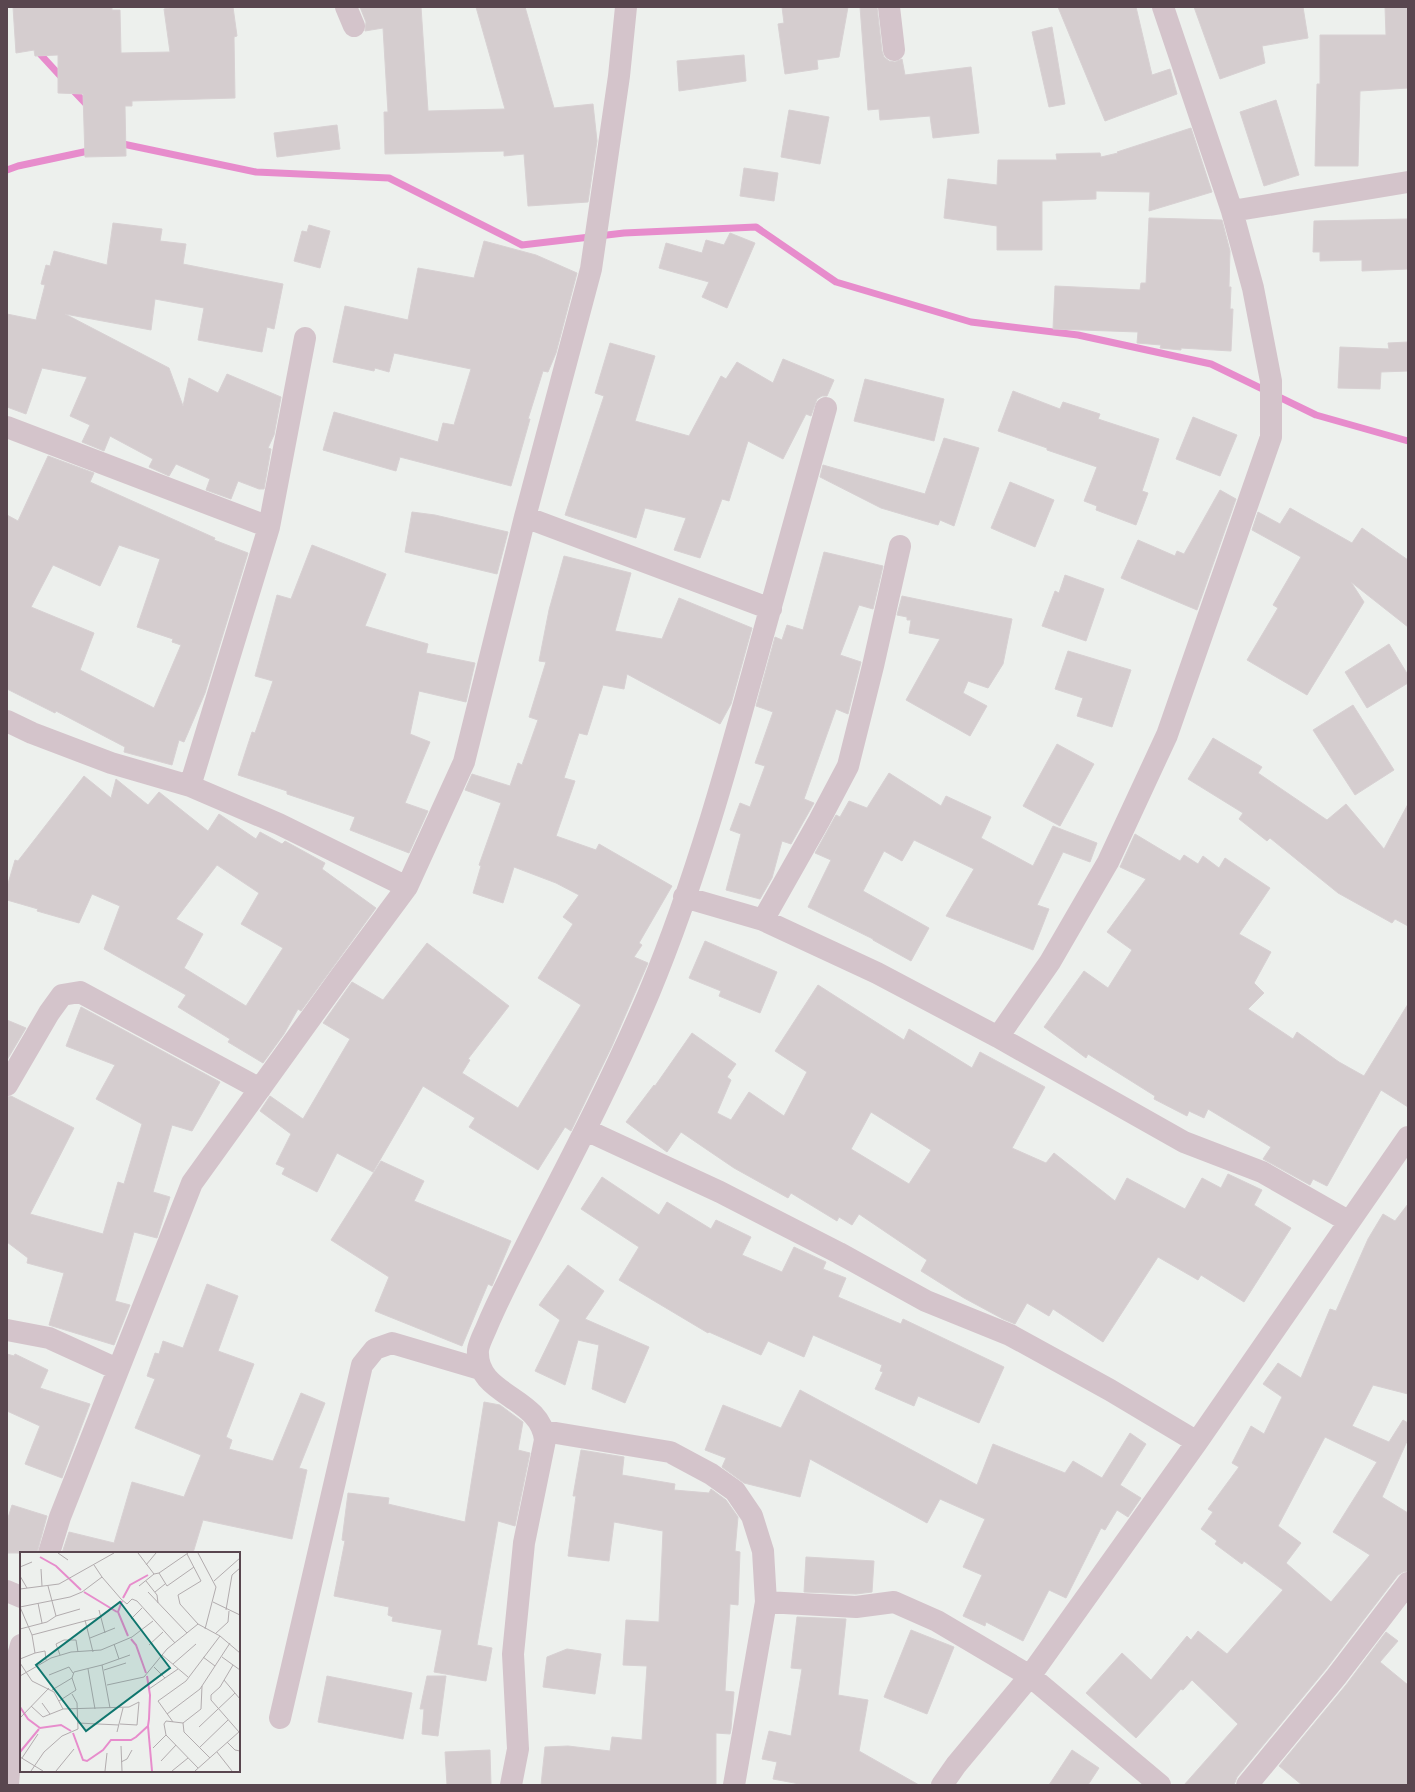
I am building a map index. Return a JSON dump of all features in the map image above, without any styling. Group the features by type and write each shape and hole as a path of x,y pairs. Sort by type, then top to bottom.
{"street":[{"path":"49,1552 60,1517 117,1369 192,1183 407,888 464,762 524,516 591,269 619,76 626,7"},
{"path":"889,7 894,50"},
{"path":"998,1037 1050,962 1108,862 1167,735 1271,437 1271,381 1253,288 1232,211 1163,7"},
{"path":"1232,211 1408,182"},
{"path":"190,786 269,527 305,338"},
{"path":"511,1785 518,1749 513,1654 524,1543 545,1440 544,1431 539,1421 520,1402 490,1384 480,1369 478,1348 502,1292 586,1130 649,992 684,897 727,767 826,408"},
{"path":"9,433 269,527"},
{"path":"524,516 771,609"},
{"path":"763,920 848,766 873,666 900,546"},
{"path":"7,722 111,763 190,786 278,824 407,888"},
{"path":"684,897 763,920 877,973 998,1037 1184,1142 1262,1172 1348,1221"},
{"path":"7,1085 49,1012 62,995 80,992 260,1089"},
{"path":"586,1130 720,1192 839,1253 926,1301 1010,1335 1110,1390 1197,1442"},
{"path":"942,1785 956,1765 1030,1676 1197,1442 1348,1221 1408,1137"},
{"path":"7,1330 49,1338 117,1369"},
{"path":"280,1718 362,1365 375,1349 392,1343 480,1369"},
{"path":"544,1431 670,1452 711,1474 735,1491 752,1516 764,1552 766,1602 734,1785"},
{"path":"1247,1785 1336,1677 1408,1583"},
{"path":"7,1591 20,1596"},
{"path":"766,1602 856,1607 894,1602 937,1621 1030,1676 1160,1785"},
{"path":"8,1785 18,1656 20,1649"}],"building":[{"path":"13,7 112,7 112,10 120,10 121,53 170,52 164,9 174,7 233,7 237,36 234,37 235,98 132,101 132,106 125,106 126,156 85,157 83,94 58,93 58,55 35,56 34,50 16,53"},
{"path":"360,7 421,7 428,111 505,109 476,7 525,7 554,108 593,104 597,141 588,202 528,206 524,154 504,156 504,151 385,154 384,112 388,112 383,28 365,31 366,22"},
{"path":"782,7 848,7 839,57 817,60 818,69 785,74 778,24 784,23"},
{"path":"860,7 877,7 884,57 889,61 895,62 902,59 905,75 971,67 979,133 933,138 930,116 880,120 879,109 868,110"},
{"path":"1058,7 1136,7 1152,75 1170,69 1177,94 1105,121"},
{"path":"1194,7 1303,7 1308,38 1262,46 1265,63 1220,79"},
{"path":"1385,7 1408,7 1408,88 1360,91 1358,166 1315,166 1317,84 1320,84 1320,35 1386,35"},
{"path":"1052,27 1065,104 1049,107 1032,32"},
{"path":"744,55 746,81 679,91 677,61"},
{"path":"1276,100 1299,175 1264,186 1240,112"},
{"path":"789,110 829,117 820,164 781,157"},
{"path":"337,125 340,149 277,157 274,133"},
{"path":"1191,128 1212,192 1149,211 1150,192 1096,191 1096,199 1042,201 1042,250 997,250 997,226 944,218 948,179 997,185 998,160 1057,160 1056,154 1100,153 1101,157 1118,153 1117,152"},
{"path":"744,168 778,173 774,201 740,196"},
{"path":"1149,218 1222,220 1230,251 1230,309 1233,309 1231,351 1160,348 1161,345 1137,343 1138,332 1053,329 1055,286 1140,290 1141,283 1146,283"},
{"path":"1408,219 1408,269 1362,271 1362,260 1320,261 1320,252 1313,252 1314,221"},
{"path":"113,223 162,229 160,241 186,244 183,264 283,284 274,329 267,327 262,352 198,340 204,308 155,299 151,330 65,314 169,368 183,406 189,378 218,393 227,374 281,397 274,435 268,448 271,449 264,489 259,489 238,481 231,499 206,490 210,479 176,464 169,476 149,467 153,459 110,436 104,451 82,442 90,425 70,416 87,377 42,368 26,414 7,407 7,314 36,320 45,285 41,284 46,265 50,266 54,251 107,265"},
{"path":"309,225 330,231 320,268 294,261 302,231 307,232"},
{"path":"730,233 755,243 727,308 702,297 709,282 659,268 666,243 702,253 706,240 724,245"},
{"path":"484,241 536,255 577,273 556,353 548,372 543,371 528,419 530,419 511,486 400,457 396,471 323,450 334,412 438,442 443,423 454,425 471,369 394,353 389,372 375,368 374,371 333,362 345,306 408,320 418,268 474,278"},
{"path":"1408,342 1408,371 1381,372 1380,389 1338,388 1340,347 1389,349 1388,343"},
{"path":"610,343 655,356 635,421 689,436 721,376 726,379 737,362 773,383 783,359 834,380 827,396 822,396 817,399 811,416 806,414 783,459 748,441 729,501 722,499 700,558 674,550 686,518 645,508 636,538 565,515 604,396 595,393"},
{"path":"865,379 944,399 934,441 854,421"},
{"path":"1013,391 1060,409 1063,402 1100,414 1098,419 1159,439 1142,491 1148,493 1136,525 1096,510 1097,506 1084,501 1097,467 998,431"},
{"path":"1193,417 1237,435 1220,476 1176,459"},
{"path":"944,438 979,448 954,526 940,520 938,525 881,508 820,477 823,465 925,494"},
{"path":"48,456 94,473 90,482 215,538 214,540 248,553 205,693 184,742 179,740 172,765 124,752 125,747 56,711 55,713 7,689 7,515 18,521","holes":["119,545 160,559 137,627 173,639 172,642 181,645 154,708 80,670 94,633 31,607 53,565 100,586"]},
{"path":"1010,482 1054,500 1035,547 991,528"},
{"path":"1220,490 1236,499 1197,610 1121,578 1138,540 1175,556 1177,551 1184,554"},
{"path":"1290,508 1352,543 1362,528 1408,560 1408,627 1351,582 1364,602 1307,695 1247,660 1278,608 1273,605 1301,557 1252,530 1258,512 1280,524"},
{"path":"412,512 435,515 508,532 497,574 405,552"},
{"path":"312,545 386,574 365,626 428,644 426,653 475,663 466,702 419,691 410,734 430,742 405,803 428,811 409,853 350,830 355,817 287,794 287,791 238,775 252,732 255,733 273,681 255,676 277,595 291,599"},
{"path":"824,552 883,566 873,609 859,605 840,655 861,662 848,714 836,709 804,799 814,803 791,844 782,841 772,878 760,899 726,890 741,834 730,830 740,803 750,807 765,766 755,763 773,712 756,706 775,637 782,640 787,625 803,630"},
{"path":"564,556 631,573 615,631 662,639 679,598 752,628 731,704 720,724 627,674 624,689 603,685 587,735 579,733 564,778 575,781 556,836 596,850 599,844 672,886 639,943 642,945 634,957 648,963 612,1046 571,1131 565,1127 538,1170 469,1127 475,1118 423,1086 373,1172 337,1153 317,1192 282,1174 285,1168 276,1164 291,1134 260,1111 270,1096 303,1119 350,1039 323,1023 352,982 383,1000 427,943 509,1006 468,1059 470,1060 462,1073 518,1108 581,1005 538,978 573,924 563,917 579,895 556,883 514,867 503,903 473,893 481,866 479,865 501,803 465,790 472,774 510,786 518,763 522,765 538,720 529,717 546,662 539,661 549,610"},
{"path":"1065,575 1104,589 1086,641 1042,626 1055,591 1059,593"},
{"path":"902,596 1012,619 1003,664 988,688 968,681 963,693 987,706 970,736 906,700 940,639 909,633 911,620 907,620 907,617 897,615"},
{"path":"1389,644 1408,675 1408,683 1367,708 1345,672"},
{"path":"1068,651 1131,670 1112,727 1077,716 1083,698 1055,689"},
{"path":"1353,705 1394,770 1355,795 1313,730"},
{"path":"1213,738 1262,767 1258,773 1327,820 1346,804 1384,849 1408,804 1408,926 1395,919 1392,923 1338,893 1270,838 1267,841 1239,819 1243,813 1188,779"},
{"path":"1057,744 1094,764 1060,826 1023,806"},
{"path":"889,773 941,806 946,796 991,817 981,838 1033,866 1053,826 1097,843 1090,862 1063,852 1037,905 1049,909 1033,950 946,916 974,869 914,840 902,861 884,851 863,891 929,928 911,961 873,939 808,907 831,860 815,853 836,815 840,817 849,801 867,808"},
{"path":"84,776 111,798 116,779 148,805 159,792 208,831 219,814 256,839 260,832 282,844 285,841 325,863 322,869 376,908 301,1011 298,1009 284,1034 263,1063 228,1042 230,1039 178,1007 186,995 104,949 120,906 92,894 79,923 37,911 38,909 7,900 7,887 15,860 18,861","holes":["217,865 259,893 241,924 283,948 246,1006 184,968 203,934 176,919"]},
{"path":"1135,834 1180,861 1184,855 1198,864 1203,856 1219,868 1225,858 1270,888 1239,934 1271,952 1254,983 1264,993 1248,1009 1293,1039 1297,1032 1339,1062 1364,1076 1408,1004 1408,1107 1381,1090 1327,1186 1313,1179 1310,1185 1263,1159 1271,1147 1208,1109 1204,1118 1189,1111 1187,1116 1154,1099 1155,1096 1088,1054 1086,1058 1044,1027 1084,971 1108,988 1132,950 1107,932 1146,879 1120,867"},
{"path":"705,941 777,972 760,1013 719,996 721,991 689,978"},
{"path":"818,985 904,1040 909,1029 972,1068 980,1052 1045,1087 1012,1148 1046,1163 1054,1153 1115,1201 1127,1178 1185,1209 1202,1178 1221,1188 1228,1174 1262,1190 1254,1205 1291,1228 1244,1302 1201,1275 1198,1280 1158,1257 1103,1342 1053,1309 1049,1316 1027,1303 1015,1324 964,1298 921,1271 927,1260 859,1214 852,1225 839,1217 837,1221 791,1193 788,1198 734,1168 681,1132 667,1152 626,1122 654,1085 655,1086 692,1033 736,1064 727,1077 731,1080 717,1113 731,1120 749,1092 784,1116 807,1072 775,1051","holes":["871,1112 931,1150 909,1184 851,1149"]},
{"path":"81,1007 220,1082 192,1131 172,1125 153,1192 170,1197 157,1238 134,1232 115,1301 130,1305 114,1345 49,1325 64,1273 27,1263 28,1258 7,1242 7,1097 11,1096 74,1128 30,1214 103,1234 118,1182 124,1184 142,1124 96,1099 115,1065 66,1046"},
{"path":"7,1020 26,1028 7,1060"},
{"path":"381,1161 424,1181 414,1201 511,1241 492,1286 488,1284 462,1346 375,1311 389,1277 331,1240"},
{"path":"602,1177 659,1215 667,1202 711,1229 716,1220 751,1237 742,1255 782,1272 794,1247 826,1262 823,1269 846,1278 838,1297 901,1324 903,1319 1004,1367 979,1423 918,1396 914,1406 875,1389 883,1372 880,1371 882,1365 813,1335 804,1357 768,1341 761,1355 709,1332 708,1333 619,1280 639,1247 581,1209"},
{"path":"1408,1204 1408,1394 1373,1385 1352,1426 1389,1442 1403,1420 1408,1423 1408,1439 1382,1497 1408,1513 1408,1571 1398,1575 1326,1669 1237,1777 1234,1785 1184,1785 1238,1724 1192,1680 1183,1690 1181,1689 1136,1738 1086,1693 1122,1653 1151,1680 1187,1636 1191,1640 1198,1631 1227,1654 1283,1590 1244,1561 1242,1564 1215,1544 1217,1541 1201,1529 1213,1512 1208,1509 1239,1467 1232,1463 1251,1426 1264,1434 1282,1397 1263,1384 1278,1363 1301,1378 1330,1309 1336,1311 1368,1239 1383,1214 1395,1221","holes":["1325,1437 1377,1462 1333,1532 1370,1555 1331,1602 1286,1563 1301,1543 1278,1526"]},
{"path":"568,1265 604,1291 585,1319 649,1347 625,1403 592,1389 599,1345 578,1340 565,1385 535,1371 560,1320 539,1305"},
{"path":"207,1284 238,1296 218,1351 254,1364 226,1437 232,1440 229,1449 273,1461 301,1393 325,1403 299,1468 307,1470 292,1539 203,1520 193,1552 62,1552 69,1532 114,1543 132,1482 184,1497 201,1455 135,1428 155,1379 147,1376 155,1353 159,1354 163,1341 183,1348"},
{"path":"7,1354 14,1356 15,1354 48,1370 40,1388 90,1404 62,1478 25,1464 40,1426 7,1411"},
{"path":"800,1390 977,1485 993,1444 1065,1473 1073,1461 1102,1478 1130,1433 1146,1444 1120,1485 1141,1498 1128,1517 1117,1510 1105,1530 1101,1528 1066,1598 1049,1590 1023,1641 986,1622 985,1626 963,1616 982,1575 963,1567 985,1519 940,1499 927,1523 810,1459 800,1497 744,1483 722,1467 726,1458 705,1450 723,1405 781,1428"},
{"path":"484,1402 500,1405 523,1422 518,1450 530,1453 515,1526 498,1521 477,1645 492,1648 486,1681 434,1672 442,1630 392,1621 393,1617 388,1615 389,1607 334,1596 345,1541 342,1540 348,1493 389,1498 388,1504 465,1522"},
{"path":"581,1450 624,1457 622,1475 675,1484 674,1490 709,1493 711,1489 726,1500 738,1517 735,1551 740,1552 738,1605 730,1604 725,1691 734,1692 731,1729 730,1734 716,1733 716,1785 541,1785 545,1747 568,1746 610,1751 612,1737 642,1740 647,1666 623,1665 626,1620 659,1622 663,1531 614,1522 609,1561 568,1556 576,1496 573,1496"},
{"path":"12,1505 47,1516 37,1552 7,1553 7,1521"},
{"path":"806,1557 874,1561 872,1592 856,1594 804,1592"},
{"path":"797,1617 846,1619 838,1695 868,1700 859,1751 919,1785 805,1785 773,1779 777,1762 762,1759 769,1731 791,1736 802,1669 791,1668"},
{"path":"911,1630 954,1647 927,1714 884,1697"},
{"path":"1386,1632 1398,1641 1380,1662 1408,1685 1408,1785 1302,1785 1279,1766 1346,1685"},
{"path":"567,1649 601,1654 595,1694 543,1687 547,1657"},
{"path":"327,1676 412,1693 403,1739 318,1722"},
{"path":"427,1676 446,1676 438,1736 422,1734 424,1709 420,1709"},
{"path":"490,1750 491,1785 447,1785 445,1752"},
{"path":"1072,1750 1099,1768 1088,1785 1049,1785"}],"waterway":[{"path":"38,48 41,55 64,80"},
{"path":"71,88 90,108"},
{"path":"119,141 123,144 256,172 389,178 522,245 624,233 756,227 836,282 971,322 1078,335 1211,364 1316,415 1408,441"},
{"path":"7,170 18,166 93,150"}]}
